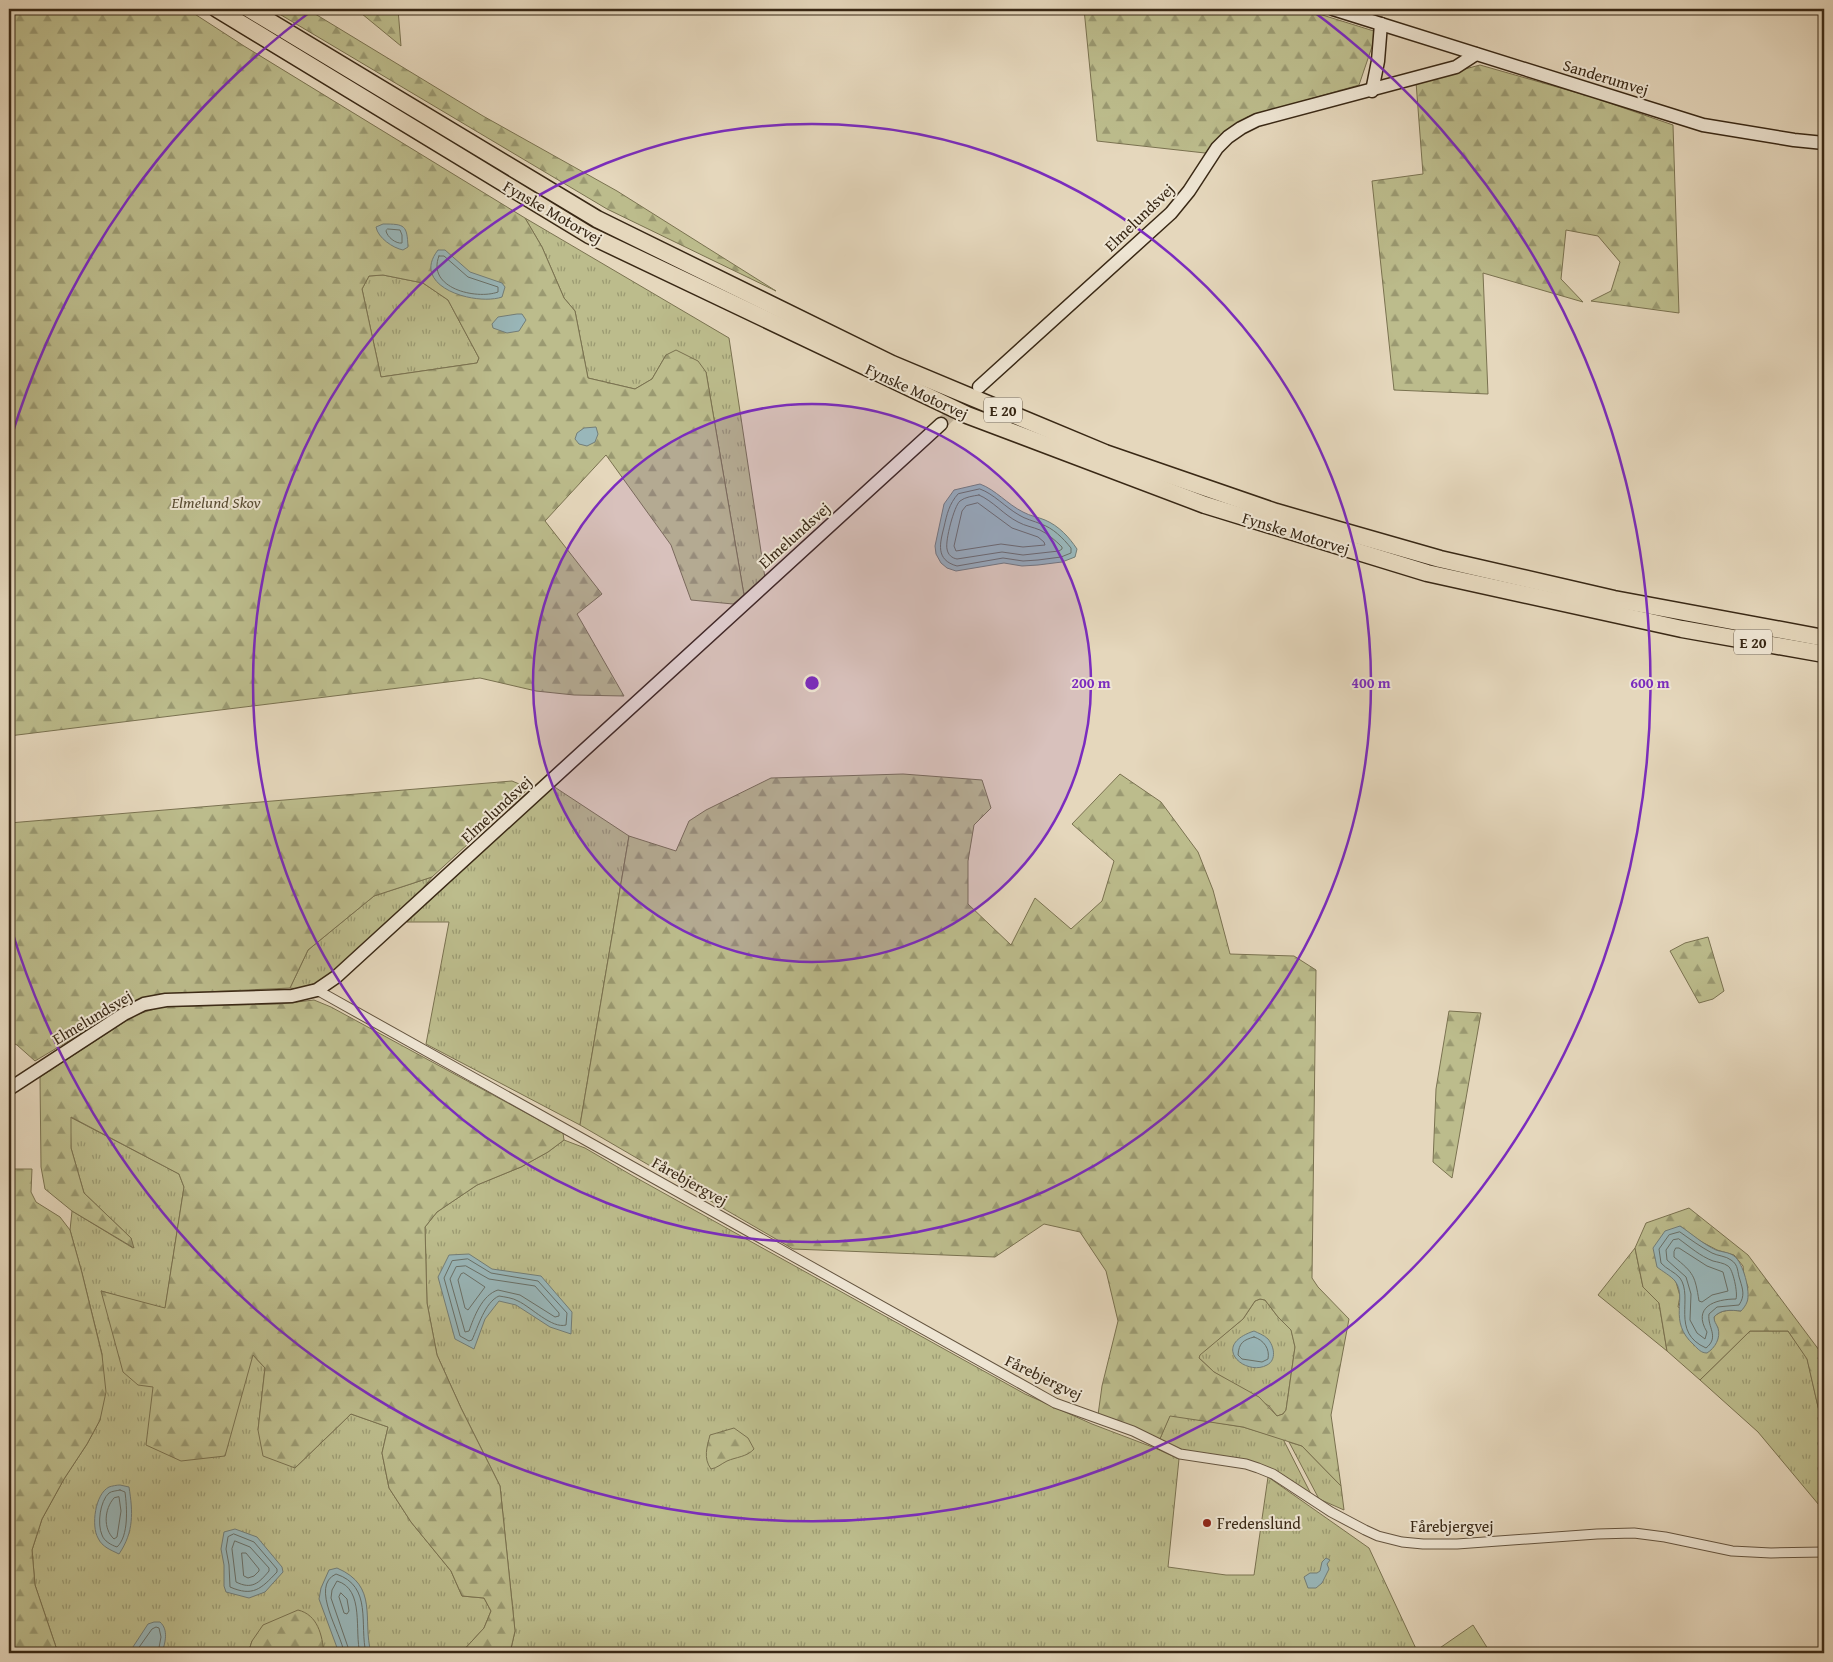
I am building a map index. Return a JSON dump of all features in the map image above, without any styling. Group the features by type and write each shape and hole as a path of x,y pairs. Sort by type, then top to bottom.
{"highway":[{"name":"Fynske Motorvej","path":"218,9 589,235 967,415 1205,505 1427,572 1682,630 1824,654"},
{"name":"Fynske Motorvej","path":"250,9 596,219 892,364 1105,453 1276,512 1440,559 1614,599 1824,638"}],"street":[{"name":"Sanderumvej","path":"1333,9 1703,125 1824,143"},
{"path":"1372,91 1378,61 1381,24"},
{"name":"Elmelundsvej","path":"978,388 1171,213 1189,191 1217,148 1241,128 1257,120 1456,68 1476,54"},
{"name":"Elmelundsvej","path":"9,1089 124,1014 144,1004 166,1000 292,996 317,990 336,977 941,424"},
{"name":"Fårebjergvej","path":"317,990 1055,1403 1133,1430 1180,1454 1246,1464 1273,1474 1345,1520 1378,1536 1402,1542 1428,1544 1474,1543 1597,1534 1634,1534 1665,1537 1732,1551 1771,1554 1824,1552"}],"green space":[{"name":"Elmelund Skov","path":"9,9 187,9 525,218 542,247 564,298 575,311 588,378 635,389 652,379 666,355 676,350 698,361 706,372 744,595 733,604 691,600 671,545 606,455 545,521 602,594 577,614 624,696 574,695 536,691 480,678 9,736","holes":["383,275 423,283 448,300 479,358 477,363 381,377 362,289 369,276"]},
{"path":"271,9 307,9 483,116 617,191 776,291 607,209"},
{"path":"356,9 398,9 401,46"},
{"path":"1084,9 1303,9 1377,32 1359,85 1247,117 1205,153 1097,141"},
{"path":"1480,65 1592,97 1673,125 1679,313 1591,301 1611,291 1620,262 1598,236 1566,230 1561,279 1583,302 1483,273 1488,394 1394,390 1372,181 1423,174 1416,82"},
{"path":"525,218 729,338 765,578 744,595 706,372 666,355 652,379 635,389 588,378 575,311 564,298 542,247"},
{"path":"383,275 423,283 448,300 479,358 477,363 381,377 362,289 369,276"},
{"path":"903,774 982,780 991,808 974,825 968,861 968,904 1011,945 1035,898 1071,929 1102,901 1114,861 1072,824 1120,774 1161,802 1198,852 1213,890 1230,954 1294,956 1316,970 1312,1278 1318,1287 1349,1319 1331,1415 1341,1486 1302,1446 1243,1427 1170,1416 1159,1441 1098,1415 1102,1386 1118,1321 1106,1271 1080,1232 1044,1224 995,1257 793,1249 580,1125 629,836 676,851 689,821 706,810 771,778","holes":["1265,1300 1291,1330 1295,1347 1286,1410 1283,1414 1277,1416 1259,1397 1214,1372 1199,1358 1200,1355 1243,1319 1255,1301"]},
{"path":"512,781 529,788 432,877 374,896 308,950 290,988 160,994 137,1000 35,1061 17,1045 9,1041 9,823"},
{"path":"553,786 629,836 580,1125 426,1044 449,922 407,922"},
{"path":"432,877 410,904 340,967 316,983 299,989 290,988 308,950 374,896"},
{"path":"1708,937 1724,991 1713,999 1699,1003 1670,951 1685,943"},
{"path":"314,1000 331,1007 563,1133 564,1140 548,1152 521,1167 477,1185 437,1212 425,1227 427,1303 437,1355 500,1486 515,1631 510,1653 461,1653 484,1628 491,1611 484,1598 462,1596 451,1571 411,1522 389,1488 382,1453 388,1427 351,1414 295,1468 263,1456 258,1430 265,1368 253,1355 225,1456 181,1461 146,1445 153,1387 138,1385 123,1372 101,1291 165,1308 184,1187 179,1174 71,1117 71,1148 84,1193 131,1238 134,1248 72,1211 45,1189 41,1167 40,1077 135,1015 161,1007 280,1004"},
{"path":"1449,1011 1481,1013 1452,1178 1433,1162 1436,1089"},
{"path":"70,1117 179,1174 184,1187 165,1309 101,1291 253,1355 265,1368 258,1430 295,1468 351,1414 388,1427 382,1453 389,1488 411,1522 451,1571 462,1596 484,1598 491,1611 484,1628 461,1653 324,1653 324,1651 252,1641 248,1653 58,1653 35,1585 32,1550 42,1519 100,1420 102,1354 70,1230 72,1211 133,1248 131,1238 84,1193 71,1148"},
{"path":"564,1140 585,1148 1025,1394 1092,1424 1179,1459 1168,1567 1226,1575 1254,1575 1268,1477 1369,1548 1418,1653 510,1653 515,1631 500,1486 437,1355 427,1303 425,1227 437,1212 477,1185 521,1167 548,1152"},
{"path":"9,1169 32,1169 31,1192 36,1202 60,1217 70,1230 102,1355 106,1392 100,1420 42,1519 32,1550 35,1585 58,1653 9,1653"},
{"path":"1689,1208 1748,1255 1822,1354 1824,1363 1824,1433 1807,1359 1788,1331 1750,1331 1700,1380 1667,1351 1659,1303 1643,1287 1635,1248 1646,1223","holes":["1680,1226 1700,1241 1717,1250 1734,1255 1743,1266 1744,1277 1748,1287 1741,1311 1723,1311 1714,1317 1714,1323 1718,1328 1678,1307 1680,1296 1676,1282"]},
{"path":"1635,1248 1643,1287 1659,1303 1667,1351 1598,1295"},
{"path":"1265,1300 1278,1317 1291,1329 1295,1347 1286,1410 1283,1414 1277,1416 1269,1406 1214,1372 1199,1358 1199,1355 1243,1319 1255,1301"},
{"path":"1750,1331 1788,1331 1807,1358 1824,1433 1824,1511 1758,1432 1700,1380"},
{"path":"1170,1415 1243,1427 1283,1439 1311,1494 1274,1471 1254,1462 1198,1453 1159,1441"},
{"path":"734,1428 748,1438 754,1449 745,1455 711,1469 706,1457 710,1435"},
{"path":"1289,1442 1302,1446 1341,1486 1344,1510 1319,1499"},
{"path":"298,1610 310,1616 318,1627 324,1653 248,1653 252,1641 263,1625"},
{"path":"1473,1625 1488,1649 1481,1653 1434,1653 1434,1652"}],"water":[{"path":"383,224 396,224 403,227 407,234 408,247 403,250 399,249 383,239 376,227"},
{"path":"438,250 445,250 470,272 502,283 505,287 502,297 477,299 449,291 439,284 432,274 431,263"},
{"path":"522,314 526,320 519,331 507,333 493,328 492,324 498,317"},
{"path":"596,427 598,434 595,442 587,446 579,444 575,439 577,433 584,428"},
{"path":"980,484 1028,515 1050,522 1067,536 1077,549 1075,557 1062,562 1038,565 1022,566 1004,563 956,571 947,568 941,563 936,554 935,546 944,504 954,490"},
{"path":"1680,1226 1711,1248 1734,1256 1740,1264 1747,1285 1747,1302 1741,1311 1723,1311 1714,1317 1719,1335 1715,1346 1707,1353 1700,1350 1686,1336 1681,1327 1678,1288 1673,1279 1657,1267 1653,1248 1665,1231"},
{"path":"469,1254 492,1269 541,1276 572,1312 571,1334 550,1327 516,1305 499,1301 485,1319 474,1349 455,1339 438,1277 449,1255"},
{"path":"1254,1331 1268,1339 1274,1353 1270,1363 1259,1368 1250,1367 1242,1363 1233,1352 1234,1344 1241,1337"},
{"path":"120,1485 129,1487 132,1513 130,1530 119,1554 107,1548 100,1541 96,1533 95,1518 100,1496 109,1487"},
{"path":"235,1529 257,1537 282,1567 283,1572 265,1592 249,1598 226,1592 224,1586 224,1565 221,1549 224,1532"},
{"path":"1326,1558 1330,1560 1327,1564 1329,1569 1322,1583 1316,1588 1308,1588 1304,1577 1310,1573 1320,1571 1322,1562"},
{"path":"337,1568 350,1575 359,1584 364,1594 371,1653 339,1653 319,1599 321,1588 329,1570"},
{"path":"160,1622 165,1629 162,1653 129,1653 148,1624"}],"tunnel":[{"path":"941,424 975,391"}],"place":[{"name":"Fredenslund","path":"1207,1523"}]}
